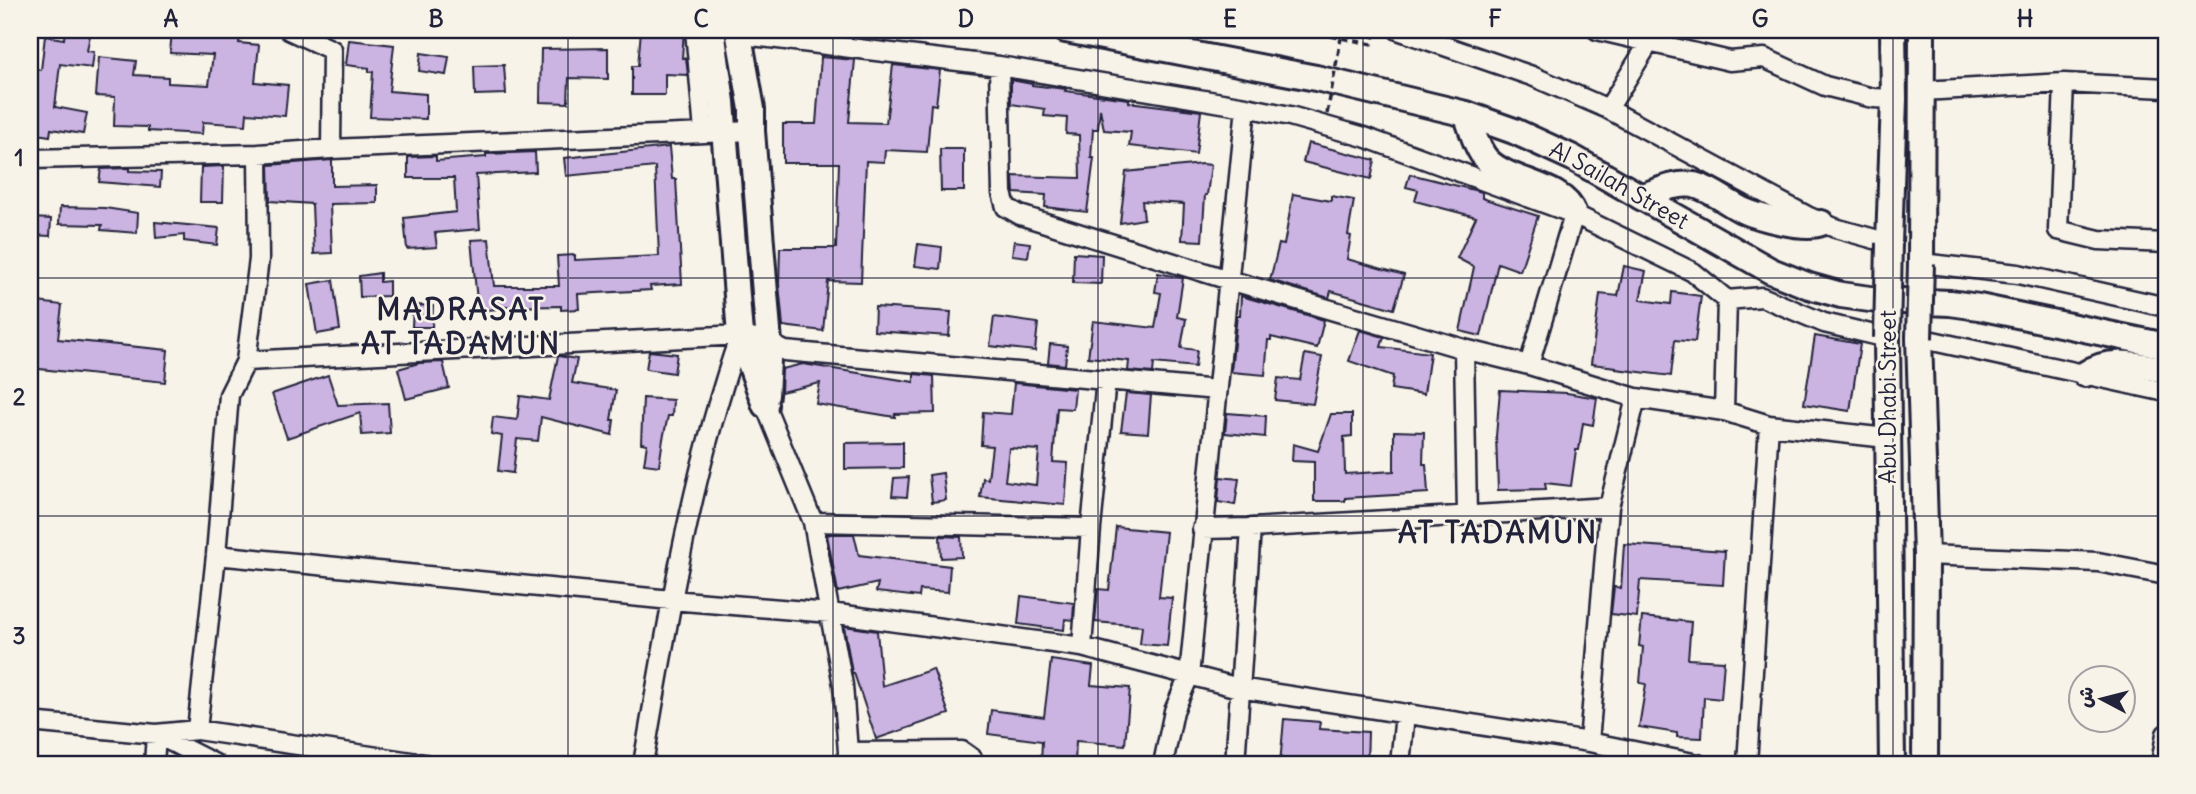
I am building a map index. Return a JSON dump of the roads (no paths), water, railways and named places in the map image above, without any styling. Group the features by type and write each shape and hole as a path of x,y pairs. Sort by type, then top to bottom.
{"main road":[{"path":"712,30 722,102 714,132 740,335 765,405"},
{"name":"Al Sailah Street","path":"1066,30 1316,78 1466,114 1514,131 1573,158 1771,271 1809,286 1841,295 1877,300 1979,307 2166,346"},
{"name":"Abu Dhabi Street","path":"1892,764 1887,338 1894,99 1893,30"},
{"name":"Abu Dhabi Street","path":"1922,30 1919,338 1926,555 1924,764"},
{"path":"748,32 769,343 765,405"},
{"path":"1894,99 1922,92"},
{"path":"1466,114 1485,158 1503,171 1557,195 1566,201 1574,214"},
{"path":"1641,197 1667,187 1692,185 1755,215 1810,226 1821,223"},
{"path":"2085,374 2103,364 2113,363 2166,370"}],"street":[{"path":"289,30 332,50 331,149"},
{"path":"695,30 714,132"},
{"path":"1398,30 1532,76 1608,109 1821,223 1889,243"},
{"path":"1597,30 1654,36 1730,61 1764,58 1825,86 1873,98 1894,99"},
{"path":"748,32 999,66 1290,116 1364,137 1574,214 1693,272 1727,300 1762,297 1824,323 1887,338"},
{"path":"1608,109 1654,36"},
{"path":"999,66 1002,193 1006,207 1020,215 1229,280 1636,398 1724,411 1769,425 1887,438"},
{"path":"2064,83 2058,230 2099,240 2166,243"},
{"path":"1922,92 2064,83 2166,88"},
{"path":"1163,764 1174,711 1189,676 1246,107"},
{"path":"30,159 258,154 714,132 752,120"},
{"path":"197,730 216,555 229,395 246,361 259,259 258,154"},
{"path":"1529,365 1574,214"},
{"path":"1921,263 2018,274 2166,307"},
{"path":"1724,411 1727,300"},
{"path":"246,361 740,335 769,343 785,351 1217,390"},
{"path":"643,764 671,600 702,459 720,393 740,335"},
{"path":"1919,338 2166,392"},
{"path":"1464,349 1466,514"},
{"path":"1083,647 1091,528 1106,380"},
{"path":"1588,742 1609,507 1636,398"},
{"path":"765,405 813,522 843,685 847,758 962,751 972,758 975,764"},
{"path":"1747,764 1769,425"},
{"path":"1202,529 1609,507"},
{"path":"813,522 1091,528"},
{"path":"1235,764 1251,528"},
{"path":"216,555 830,613 1083,647 1239,688 1588,742 1698,764"},
{"path":"1926,555 2098,562 2166,575"},
{"path":"1400,764 1405,714"},
{"path":"30,722 156,734 197,730 425,764"},
{"path":"154,764 156,734"},
{"path":"156,734 215,764"},
{"path":"2161,764 2166,734"}],"district":[{"name":"MADRASAT AT TADAMUN","path":"461,327"},
{"name":"AT TADAMUN","path":"1498,533"}]}
